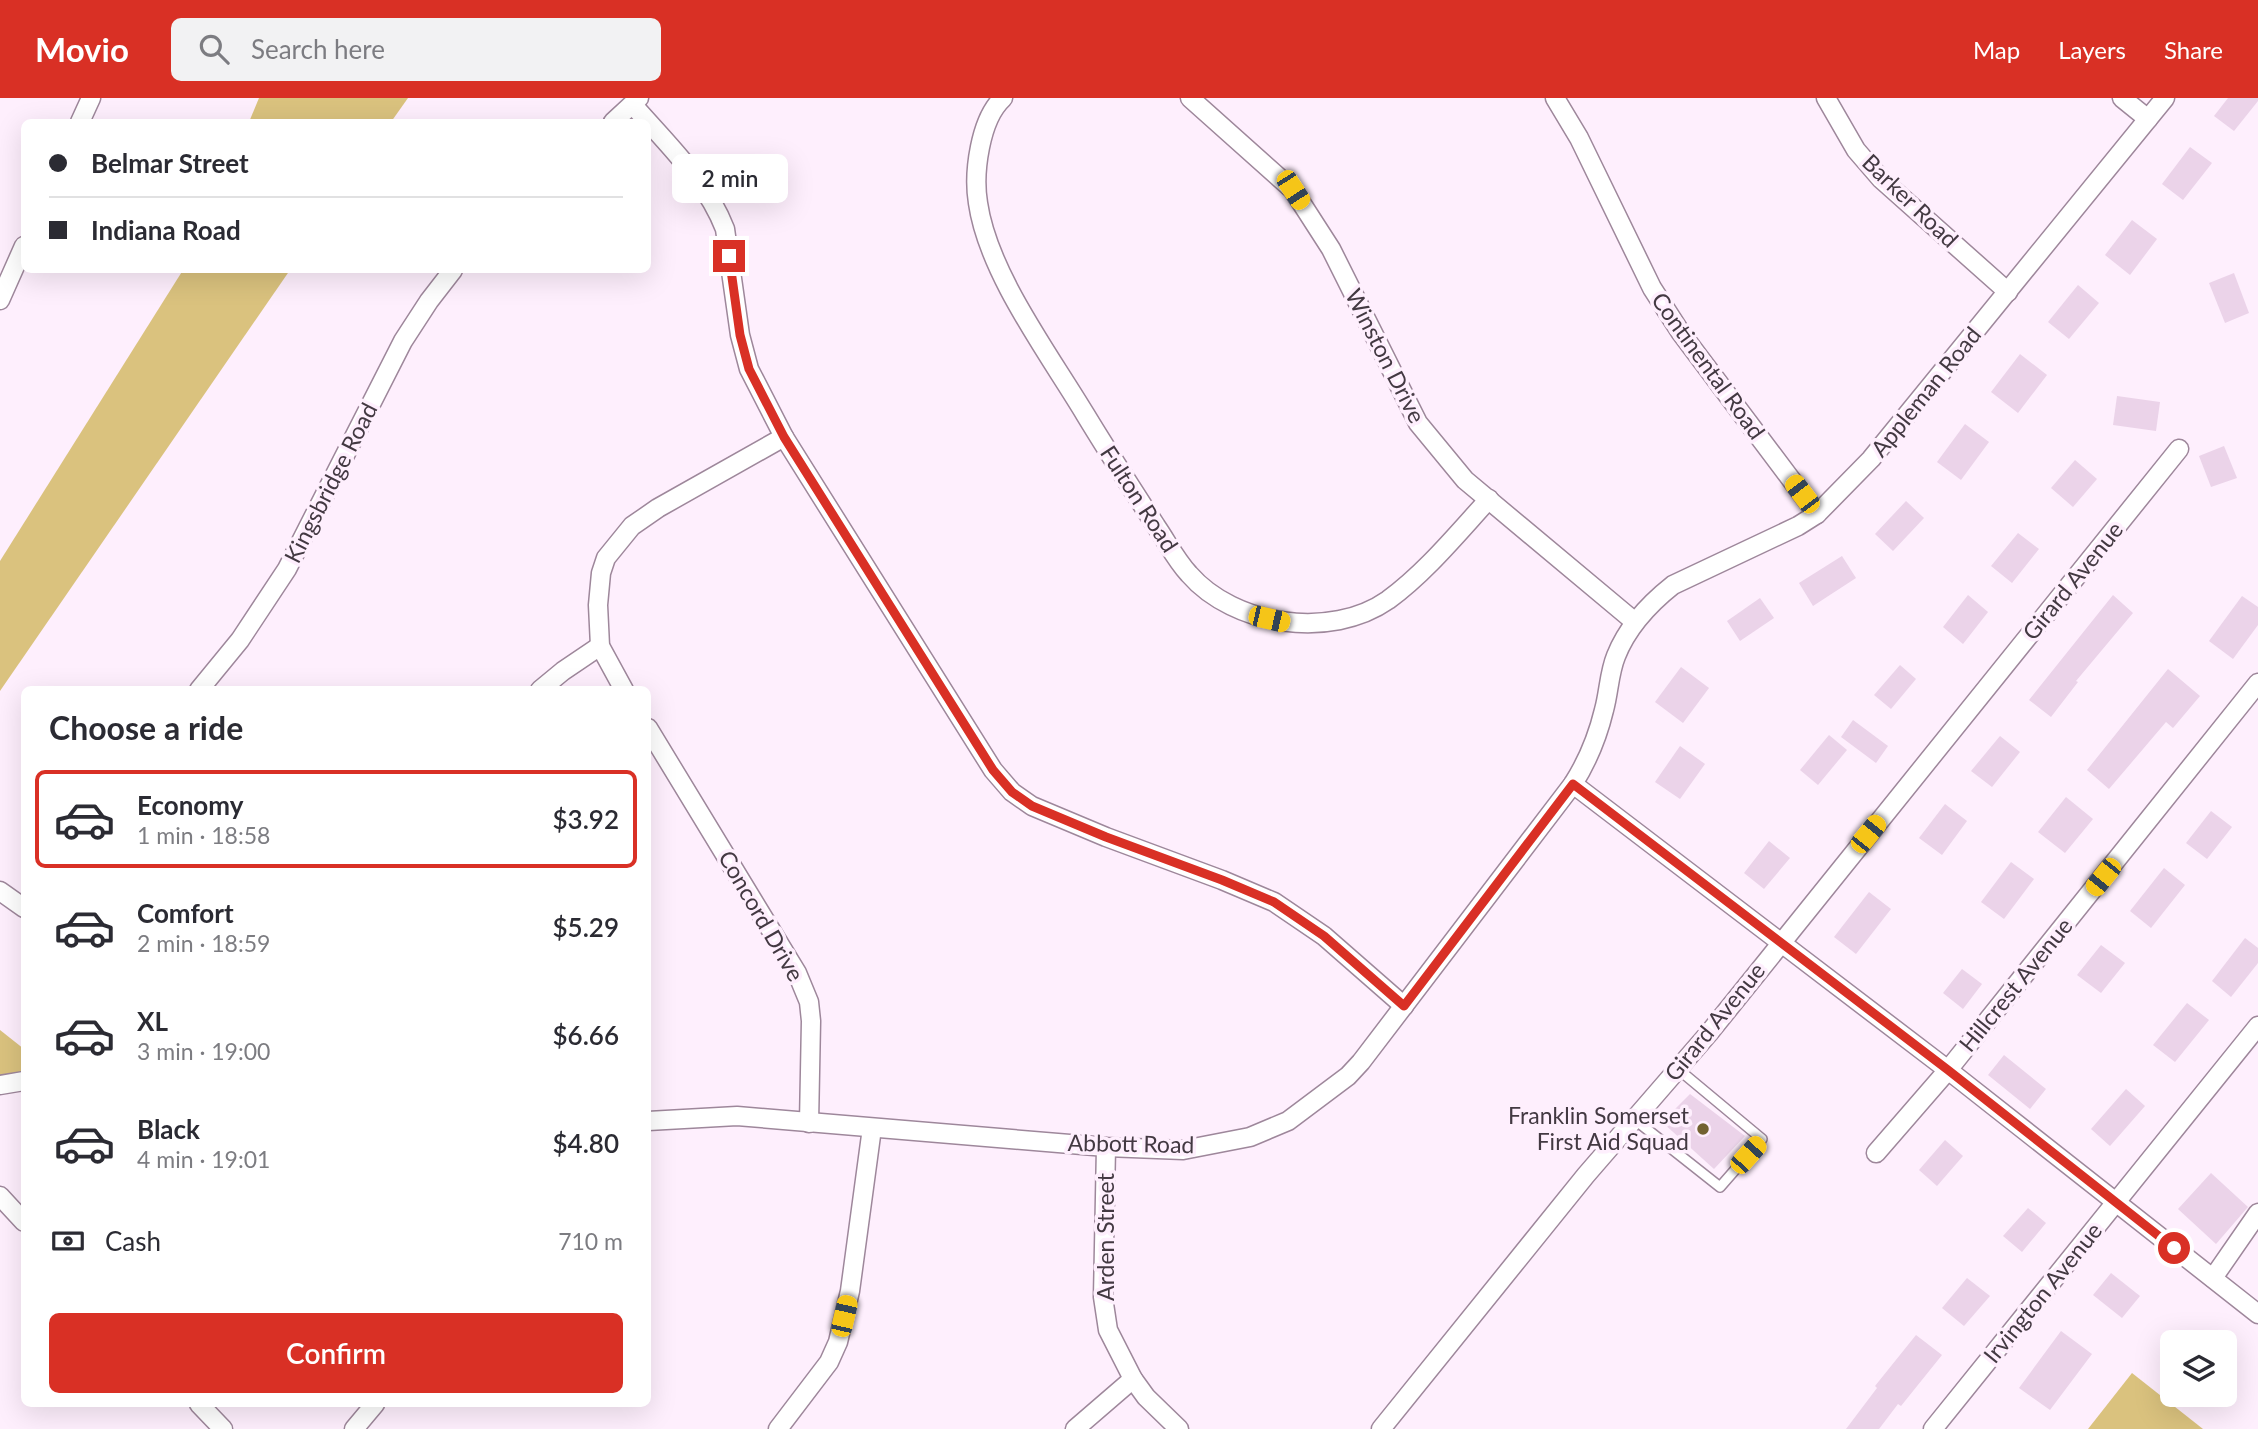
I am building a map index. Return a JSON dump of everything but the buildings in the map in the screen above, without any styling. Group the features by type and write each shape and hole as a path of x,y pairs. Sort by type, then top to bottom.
{"street":[{"path":"81,119 91,98"},
{"name":"Fulton Road","path":"1003,98 996,104 986,125 978,164 978,202 992,257 1119,469 1188,573 1206,591 1253,615 1295,625 1319,624 1350,617 1385,602 1418,575 1489,499"},
{"name":"Winston Drive","path":"1190,98 1293,190 1331,249 1418,423 1465,480 1635,622"},
{"name":"Continental Road","path":"1555,98 1579,138 1652,288 1681,333 1817,514"},
{"name":"Barker Road","path":"1826,98 1856,150 1881,179 2008,292"},
{"path":"2122,98 2148,119"},
{"name":"Appleman Road","path":"1635,622 1673,585 1798,526 1817,514 1871,459 2165,98"},
{"path":"616,119 636,102 650,119"},
{"path":"651,121 701,183 718,212 725,229 740,335 749,369 784,437 993,770 1012,792 1032,806 1274,902 1324,936 1404,1006"},
{"path":"0,300 21,253"},
{"name":"Kingsbridge Road","path":"202,686 240,640 288,569 403,341 451,273"},
{"path":"622,686 600,646 598,605 601,573 606,558 632,526 658,508 784,437"},
{"name":"Girard Avenue","path":"1381,1429 1586,1175 1678,1069 2179,449"},
{"name":"Abbott Road","path":"651,1121 737,1116 1106,1147 1183,1150 1250,1137 1288,1121 1348,1076 1573,784 1584,767 1604,712 1615,657 1635,622"},
{"path":"545,686 600,646"},
{"name":"Hillcrest Avenue","path":"1876,1153 1948,1070 2258,683"},
{"name":"Concord Drive","path":"651,733 797,973 809,1002 809,1123"},
{"path":"1573,784 1948,1070 2258,1314"},
{"path":"0,891 21,903"},
{"name":"Irvington Avenue","path":"1933,1429 2258,1026"},
{"path":"0,1085 21,1082"},
{"path":"778,1429 829,1362 838,1342 850,1291 872,1128"},
{"name":"Arden Street","path":"1106,1147 1102,1297 1108,1330 1133,1379 1146,1397 1180,1429"},
{"path":"0,1196 21,1219"},
{"path":"2213,1279 2258,1213"},
{"path":"1075,1429 1133,1379"},
{"path":"202,1407 223,1429"},
{"path":"354,1429 372,1407"}],"lane":[{"path":"1634,1119 1720,1187 1762,1139 1678,1069"}],"shaded area":[{"path":"259,98 408,98 393,119 250,119"},
{"path":"181,273 288,273 0,691 0,561"},
{"path":"0,1030 21,1047 21,1075 0,1079"},
{"path":"2132,1373 2160,1395 2160,1407 2175,1407 2203,1429 2088,1429"}],"place":[{"name":"Franklin Somerset First Aid Squad","path":"1703,1129"}],"route":[{"path":"729,256 740,335 749,369 784,437 993,770 1012,792 1032,806 1274,902 1324,936 1404,1006 1573,784 1948,1070 2174,1248"}]}
